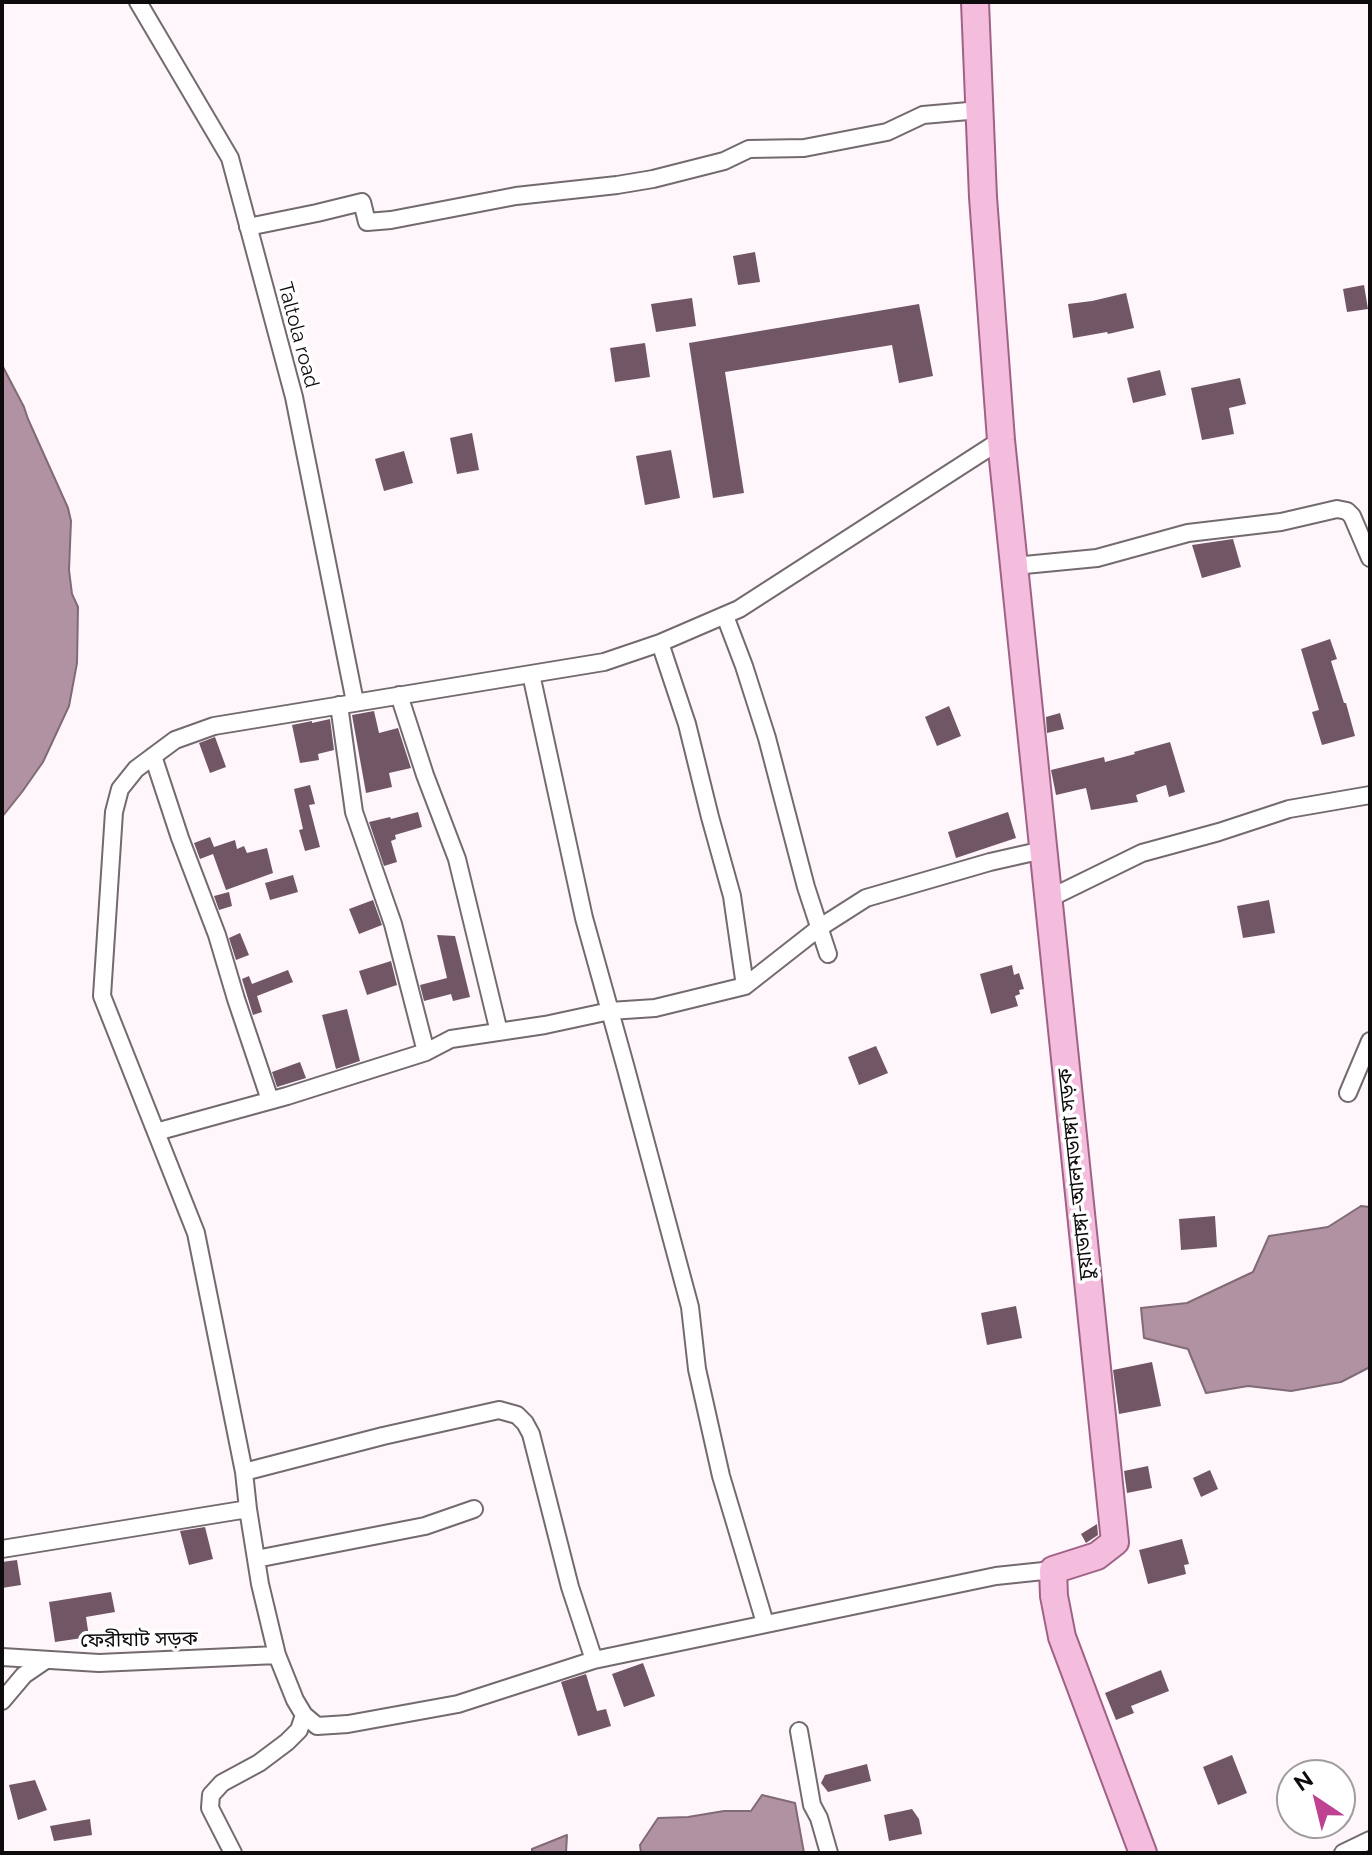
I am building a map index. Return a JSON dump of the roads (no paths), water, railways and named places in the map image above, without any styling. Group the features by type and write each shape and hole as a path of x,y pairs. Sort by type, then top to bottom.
{"main road":[{"name":"চুয়াডাঙ্গা-আলমডাঙ্গা সড়ক","path":"975,2 983,197 1001,440 1115,1542 1097,1556 1053,1570"},
{"path":"1053,1570 1054,1596 1062,1637 1143,1853"}],"street":[{"name":"Taltola road","path":"138,2 230,158 294,397 347,704 354,812 393,924 426,1052"},
{"path":"248,227 362,202 367,222 516,196 617,185 724,161 749,149 804,148 887,132 923,115 980,110"},
{"path":"1001,440 739,609 660,643 604,662 214,726 175,740 136,769 120,789 114,812 102,996 196,1233 244,1472 260,1584 277,1655 295,1700 304,1715 317,1726 348,1724 458,1704 594,1660 765,1623 996,1576 1053,1570"},
{"path":"1014,566 1097,558 1188,533 1281,522 1337,509 1347,511 1352,516 1370,558"},
{"path":"725,616 767,738 802,874 828,954"},
{"path":"660,643 687,724 732,896 745,986"},
{"path":"531,674 578,894 690,1307 697,1369 721,1476 765,1623"},
{"path":"399,695 457,859 499,1032"},
{"path":"153,756 217,935 270,1100"},
{"path":"1048,899 1142,853 1289,809 1370,795"},
{"path":"156,1132 287,1096 426,1052 451,1039 545,1025 610,1011 655,1008 745,986 819,928 866,898 1043,850"},
{"path":"1348,1093 1370,1041"},
{"path":"244,1472 499,1410 517,1415 531,1434 570,1587 594,1660"},
{"path":"2,1549 248,1509"},
{"path":"256,1559 425,1526 474,1509"},
{"name":"ফেরীঘাট সড়ক","path":"2,1657 99,1663 277,1655"},
{"path":"2,1701 24,1675 46,1660"},
{"path":"233,1853 210,1808 211,1795 222,1783 259,1763 287,1742 299,1730 304,1715"},
{"path":"799,1731 812,1805 829,1853"},
{"path":"1343,1853 1370,1840"}]}
